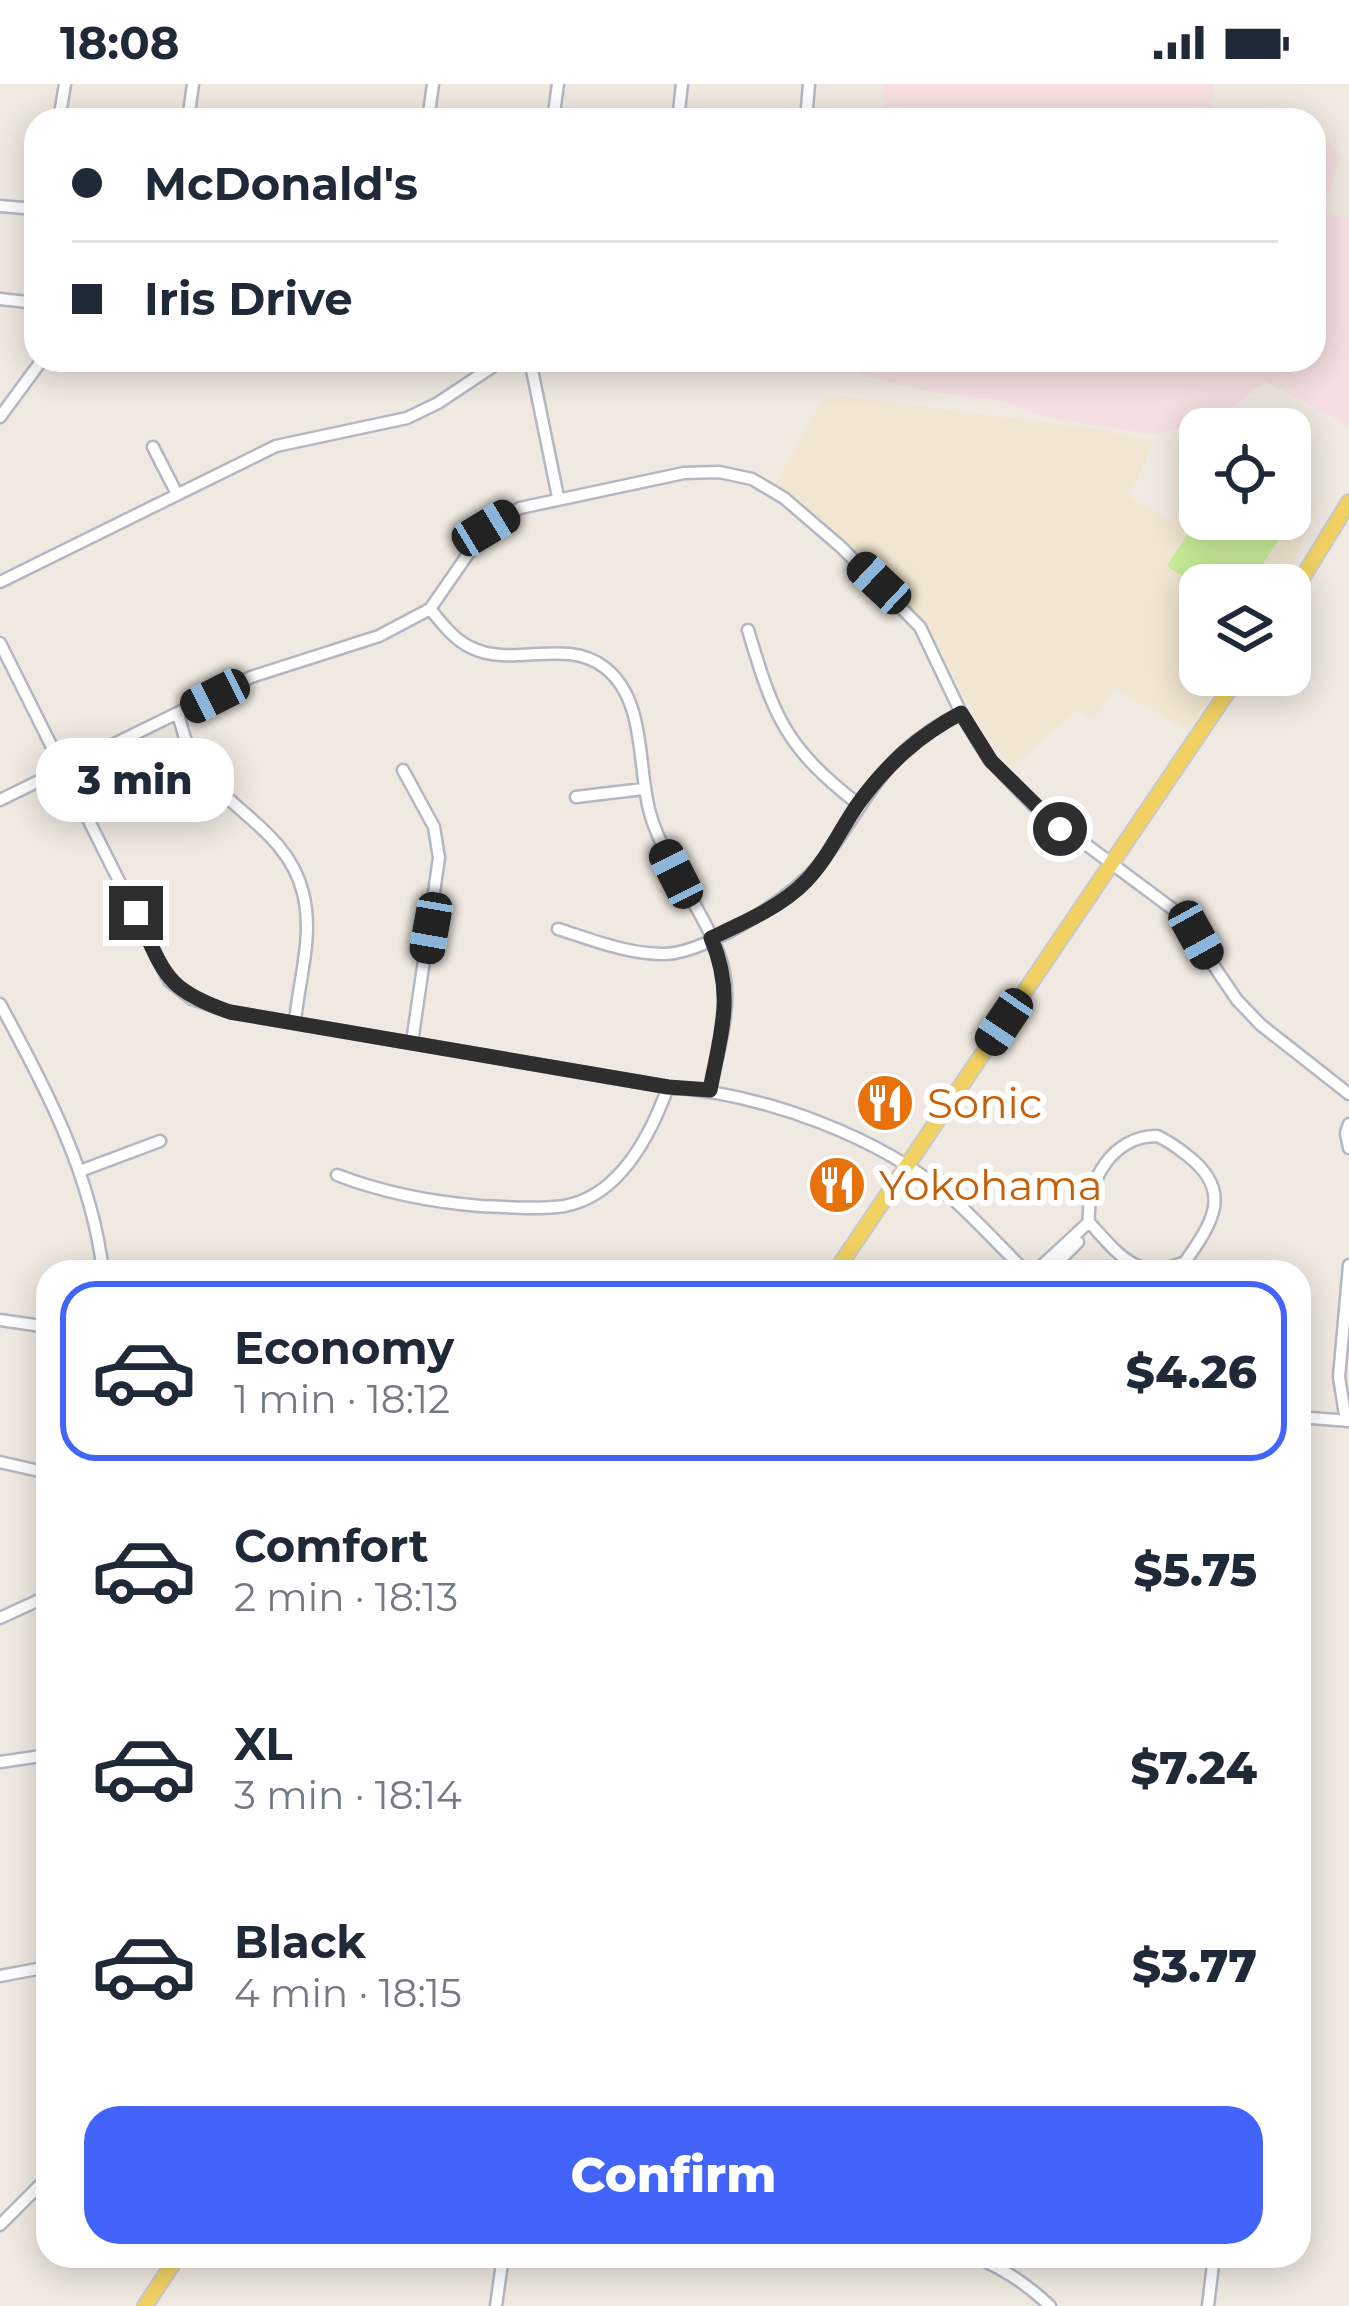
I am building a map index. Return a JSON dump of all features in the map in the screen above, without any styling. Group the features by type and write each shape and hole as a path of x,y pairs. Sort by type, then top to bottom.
{"main road":[{"path":"1311,564 1349,502"},
{"path":"844,1260 1225,696"},
{"path":"145,2306 170,2268"}],"street":[{"path":"0,417 33,372"},
{"path":"0,582 276,446 407,418 484,372"},
{"path":"532,372 558,496"},
{"path":"153,448 176,494"},
{"path":"0,800 251,677 379,636 430,609 486,528 520,508 558,496 683,473 719,472 752,479 784,497 841,547 920,627 988,758 1033,806 1178,913 1237,1000 1261,1025 1349,1094"},
{"path":"430,609 470,647 496,655 575,655 603,665 619,683 638,734 643,789 665,853 724,970 727,1006 710,1090"},
{"path":"748,630 782,728 817,772 858,804"},
{"path":"0,643 170,981 193,999 230,1012 668,1087 710,1090 803,1116 906,1166 952,1198 1014,1260"},
{"path":"558,929 635,952 671,954 763,912 804,884 858,804 904,748 961,713"},
{"path":"178,715 187,748 201,772 260,824 303,888 308,927 295,1022"},
{"path":"404,770 434,827 440,858 412,1042"},
{"path":"576,797 643,789"},
{"path":"0,1004 80,1171 101,1260"},
{"path":"337,1175 419,1199 524,1209 568,1205 602,1189 637,1154 668,1087"},
{"path":"1349,1124 1349,1148"},
{"path":"1059,1260 1091,1224 1091,1188 1116,1151 1136,1138 1157,1136 1203,1168 1213,1185 1215,1210 1186,1260"},
{"path":"80,1171 160,1141"},
{"path":"1091,1224 1128,1260"},
{"path":"1049,1260 1091,1224"},
{"path":"1311,1419 1347,1421 1339,1377 1349,1265"},
{"path":"0,1320 36,1325"},
{"path":"0,1462 36,1470"},
{"path":"0,1618 36,1602"},
{"path":"0,1762 36,1757"},
{"path":"0,1976 36,1969"},
{"path":"0,2224 36,2189"},
{"path":"496,2306 501,2268"},
{"path":"1001,2268 1050,2306"},
{"path":"1208,2306 1213,2268"}],"shaded area":[{"path":"883,84 1214,84 1211,108 884,108"},
{"path":"1326,140 1341,157 1326,200"},
{"path":"1326,215 1349,217 1349,426 1265,381 1232,408 1179,408 1179,430 1152,434 1050,418 996,400 925,391 860,372 1326,372"},
{"path":"826,394 1095,429 1154,442 1129,497 1173,523 1179,515 1179,540 1302,540 1293,564 1179,564 1179,696 1211,696 1188,731 1114,688 1093,720 1078,709 1012,767 976,720 914,610 856,551 775,485"}],"green space":[{"path":"1184,540 1278,540 1263,564 1179,564 1179,574 1167,566"}],"place":[{"name":"Sonic","path":"885,1103"},
{"name":"Yokohama","path":"837,1185"}],"route":[{"path":"136,913 170,981 193,999 230,1012 668,1087 710,1090 727,1006 724,970 711,938 804,884 858,804 904,748 961,713 991,761 1060,829"}]}
